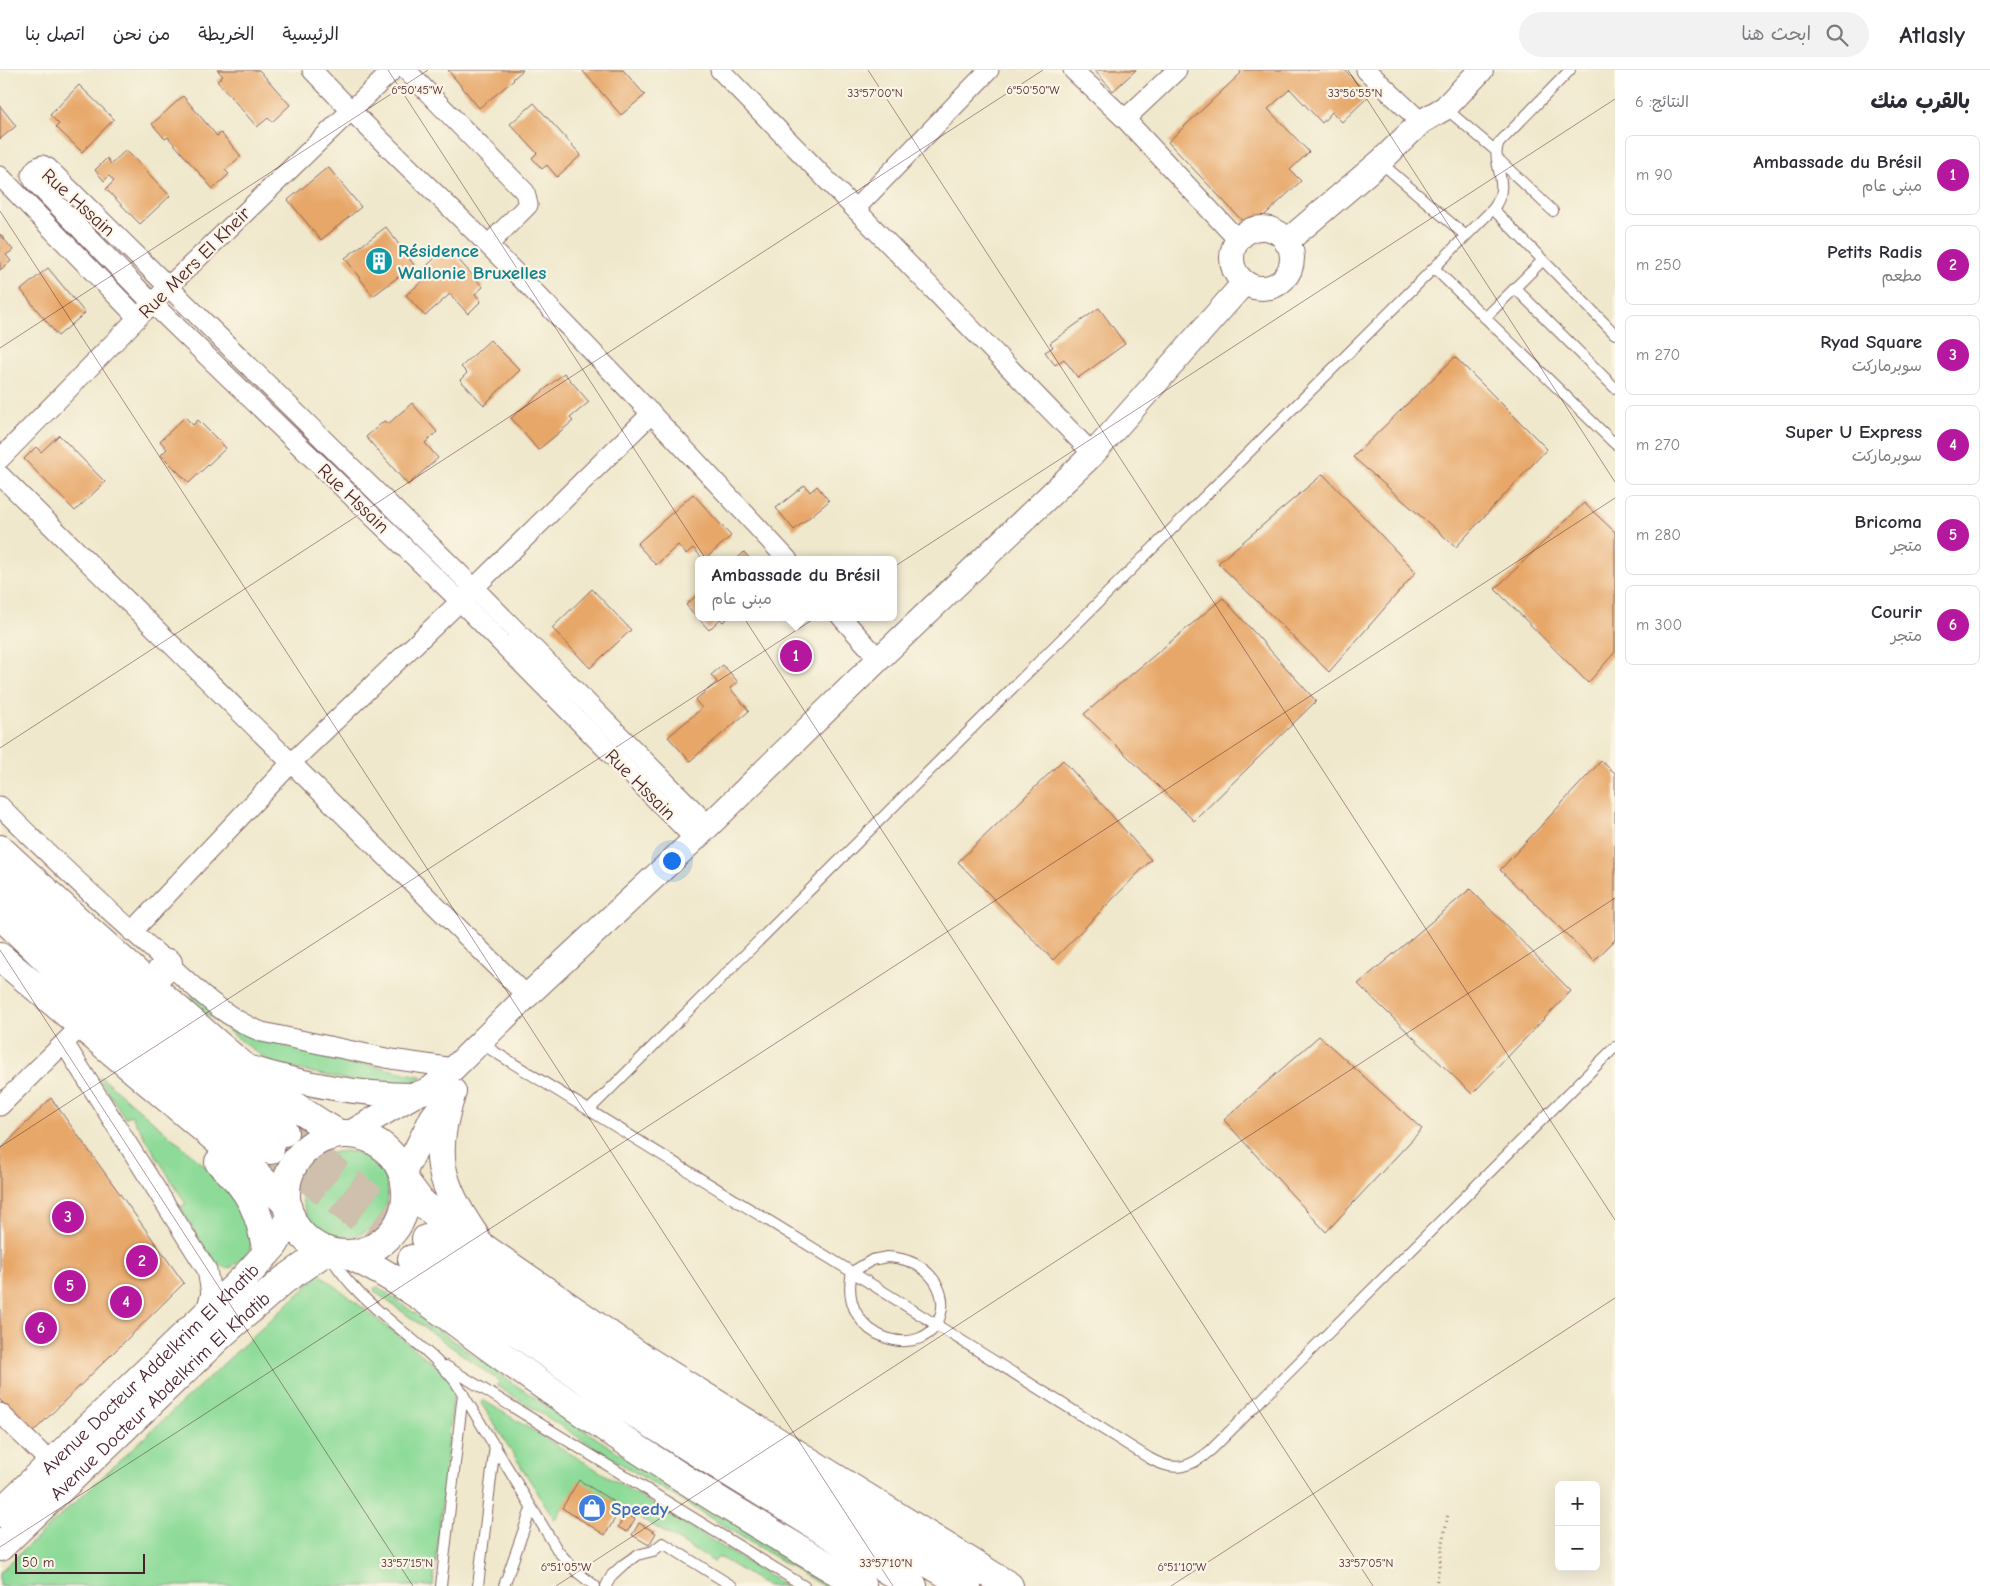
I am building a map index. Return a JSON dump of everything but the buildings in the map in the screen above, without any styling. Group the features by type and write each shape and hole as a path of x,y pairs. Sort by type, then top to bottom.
{"main road":[{"path":"0,849 78,923 242,1065 310,1118 343,1134"},
{"path":"0,881 277,1141 98,1008 0,915"},
{"path":"0,958 73,1035 171,1102 249,1167 289,1211 305,1238 333,1252 389,1275 608,1430 759,1526 862,1586"},
{"path":"150,986 168,964"},
{"path":"453,1080 444,1116 440,1150 441,1168 451,1198 485,1250"},
{"path":"171,1102 190,1136 232,1173 250,1197 262,1224 267,1253"},
{"path":"289,1211 286,1188 290,1172 298,1158 309,1146 323,1138 343,1134 362,1136 376,1142 388,1150 397,1162 404,1178 420,1200 435,1214 485,1250 641,1357 1008,1586"},
{"path":"333,1252 369,1250 388,1237 398,1225 404,1211 406,1196 404,1178"},
{"name":"Avenue Docteur Addelkrim El Khatib","path":"0,1513 246,1276 267,1253 289,1211"},
{"path":"913,1586 615,1401 419,1249 629,1378 788,1479 967,1586"},
{"name":"Avenue Docteur Abdelkrim El Khatib","path":"0,1547 222,1334 284,1280 333,1252"}],"street":[{"path":"312,70 350,110 488,245 652,413 784,556"},
{"name":"Rue Mers El Kheir","path":"0,459 168,287 393,70"},
{"path":"406,70 525,192 528,206 488,245"},
{"path":"720,70 1093,454"},
{"path":"856,208 989,70"},
{"path":"1073,70 1125,119 1238,240"},
{"path":"1125,119 1177,70"},
{"path":"1366,70 1422,122"},
{"path":"1286,242 1380,162 1422,122 1445,108 1481,70"},
{"name":"Rue Hssain","path":"45,165 474,588 702,832 152,303 34,182 31,175 36,168 45,165"},
{"path":"0,176 138,318"},
{"path":"1263,228 1272,230 1286,242 1290,250 1290,268 1280,282 1271,287 1253,287 1238,276 1233,267 1233,248 1245,234 1263,228"},
{"path":"404,1178 432,1117 453,1080 480,1044 527,996 702,832 1093,454 1244,282"},
{"path":"132,932 292,762 474,588 652,413"},
{"path":"0,475 527,996"},
{"path":"845,621 879,659"},
{"path":"0,806 132,932 168,964 244,1025 262,1032 391,1059 453,1080"},
{"path":"0,1106 73,1035 207,1270 211,1293 205,1315"},
{"path":"242,1065 309,1085 388,1095 415,1095"},
{"path":"343,1134 415,1095 453,1080"},
{"path":"207,1270 216,1276 226,1278 246,1276"},
{"path":"0,1413 50,1463"}],"lane":[{"path":"589,1110 1492,210 1499,198 1501,189 1501,175 1496,155 1501,140 1570,70"},
{"path":"1445,108 1554,211"},
{"path":"1380,162 1466,236"},
{"path":"1492,210 1615,334"},
{"path":"1485,318 1542,261"},
{"path":"1434,268 1615,444"},
{"path":"1515,288 1615,388"},
{"path":"480,1044 852,1272 1155,1462 1174,1467 1193,1464 1217,1445 1615,1047"},
{"path":"333,1252 340,1271 354,1289 437,1360 804,1586"},
{"path":"879,1258 903,1259 917,1265 934,1280 940,1291 942,1308 936,1325 921,1336 909,1340 896,1341 878,1335 863,1322 853,1305 850,1285 852,1272 865,1263 879,1258"},
{"path":"437,1360 464,1393 531,1509 565,1560 595,1586"},
{"path":"441,1586 464,1393"},
{"path":"478,1586 495,1445"},
{"path":"504,1586 531,1509"},
{"path":"606,1586 612,1575 624,1564 637,1555 653,1551 662,1543 732,1586"}],"path":[{"path":"1436,1586 1448,1513"}],"green space":[{"path":"192,995 300,1049 423,1077 395,1090 272,1064 188,1000"},
{"path":"100,1076 212,1172 243,1209 251,1241 250,1250 232,1267 226,1268 213,1261 180,1207 186,1204 131,1115 125,1118 99,1078"},
{"path":"345,1151 361,1154 369,1158 381,1170 385,1178 388,1194 385,1210 381,1218 369,1230 361,1234 345,1237 329,1234 321,1230 309,1218 305,1210 302,1194 305,1178 309,1170 321,1158 329,1154"},
{"path":"320,1274 455,1381 433,1586 0,1586 0,1572"},
{"path":"378,1287 505,1378 616,1451 838,1586 823,1586 613,1459 496,1385 499,1384 499,1381 375,1292 374,1288"},
{"path":"483,1400 786,1586 767,1586 718,1556 714,1562 579,1481 555,1520 481,1403"}],"tunnel":[{"path":"284,1132 426,1239"},
{"path":"270,1150 412,1259"}],"place":[{"name":"Résidence Wallonie Bruxelles","path":"379,261"},
{"name":"Ambassade du Brésil","path":"796,656"},
{"name":"Ryad Square","path":"68,1217"},
{"name":"Petits Radis","path":"142,1261"},
{"name":"Bricoma","path":"70,1286"},
{"name":"Super U Express","path":"126,1302"},
{"name":"Courir","path":"41,1328"},
{"name":"Speedy","path":"592,1508"}]}
